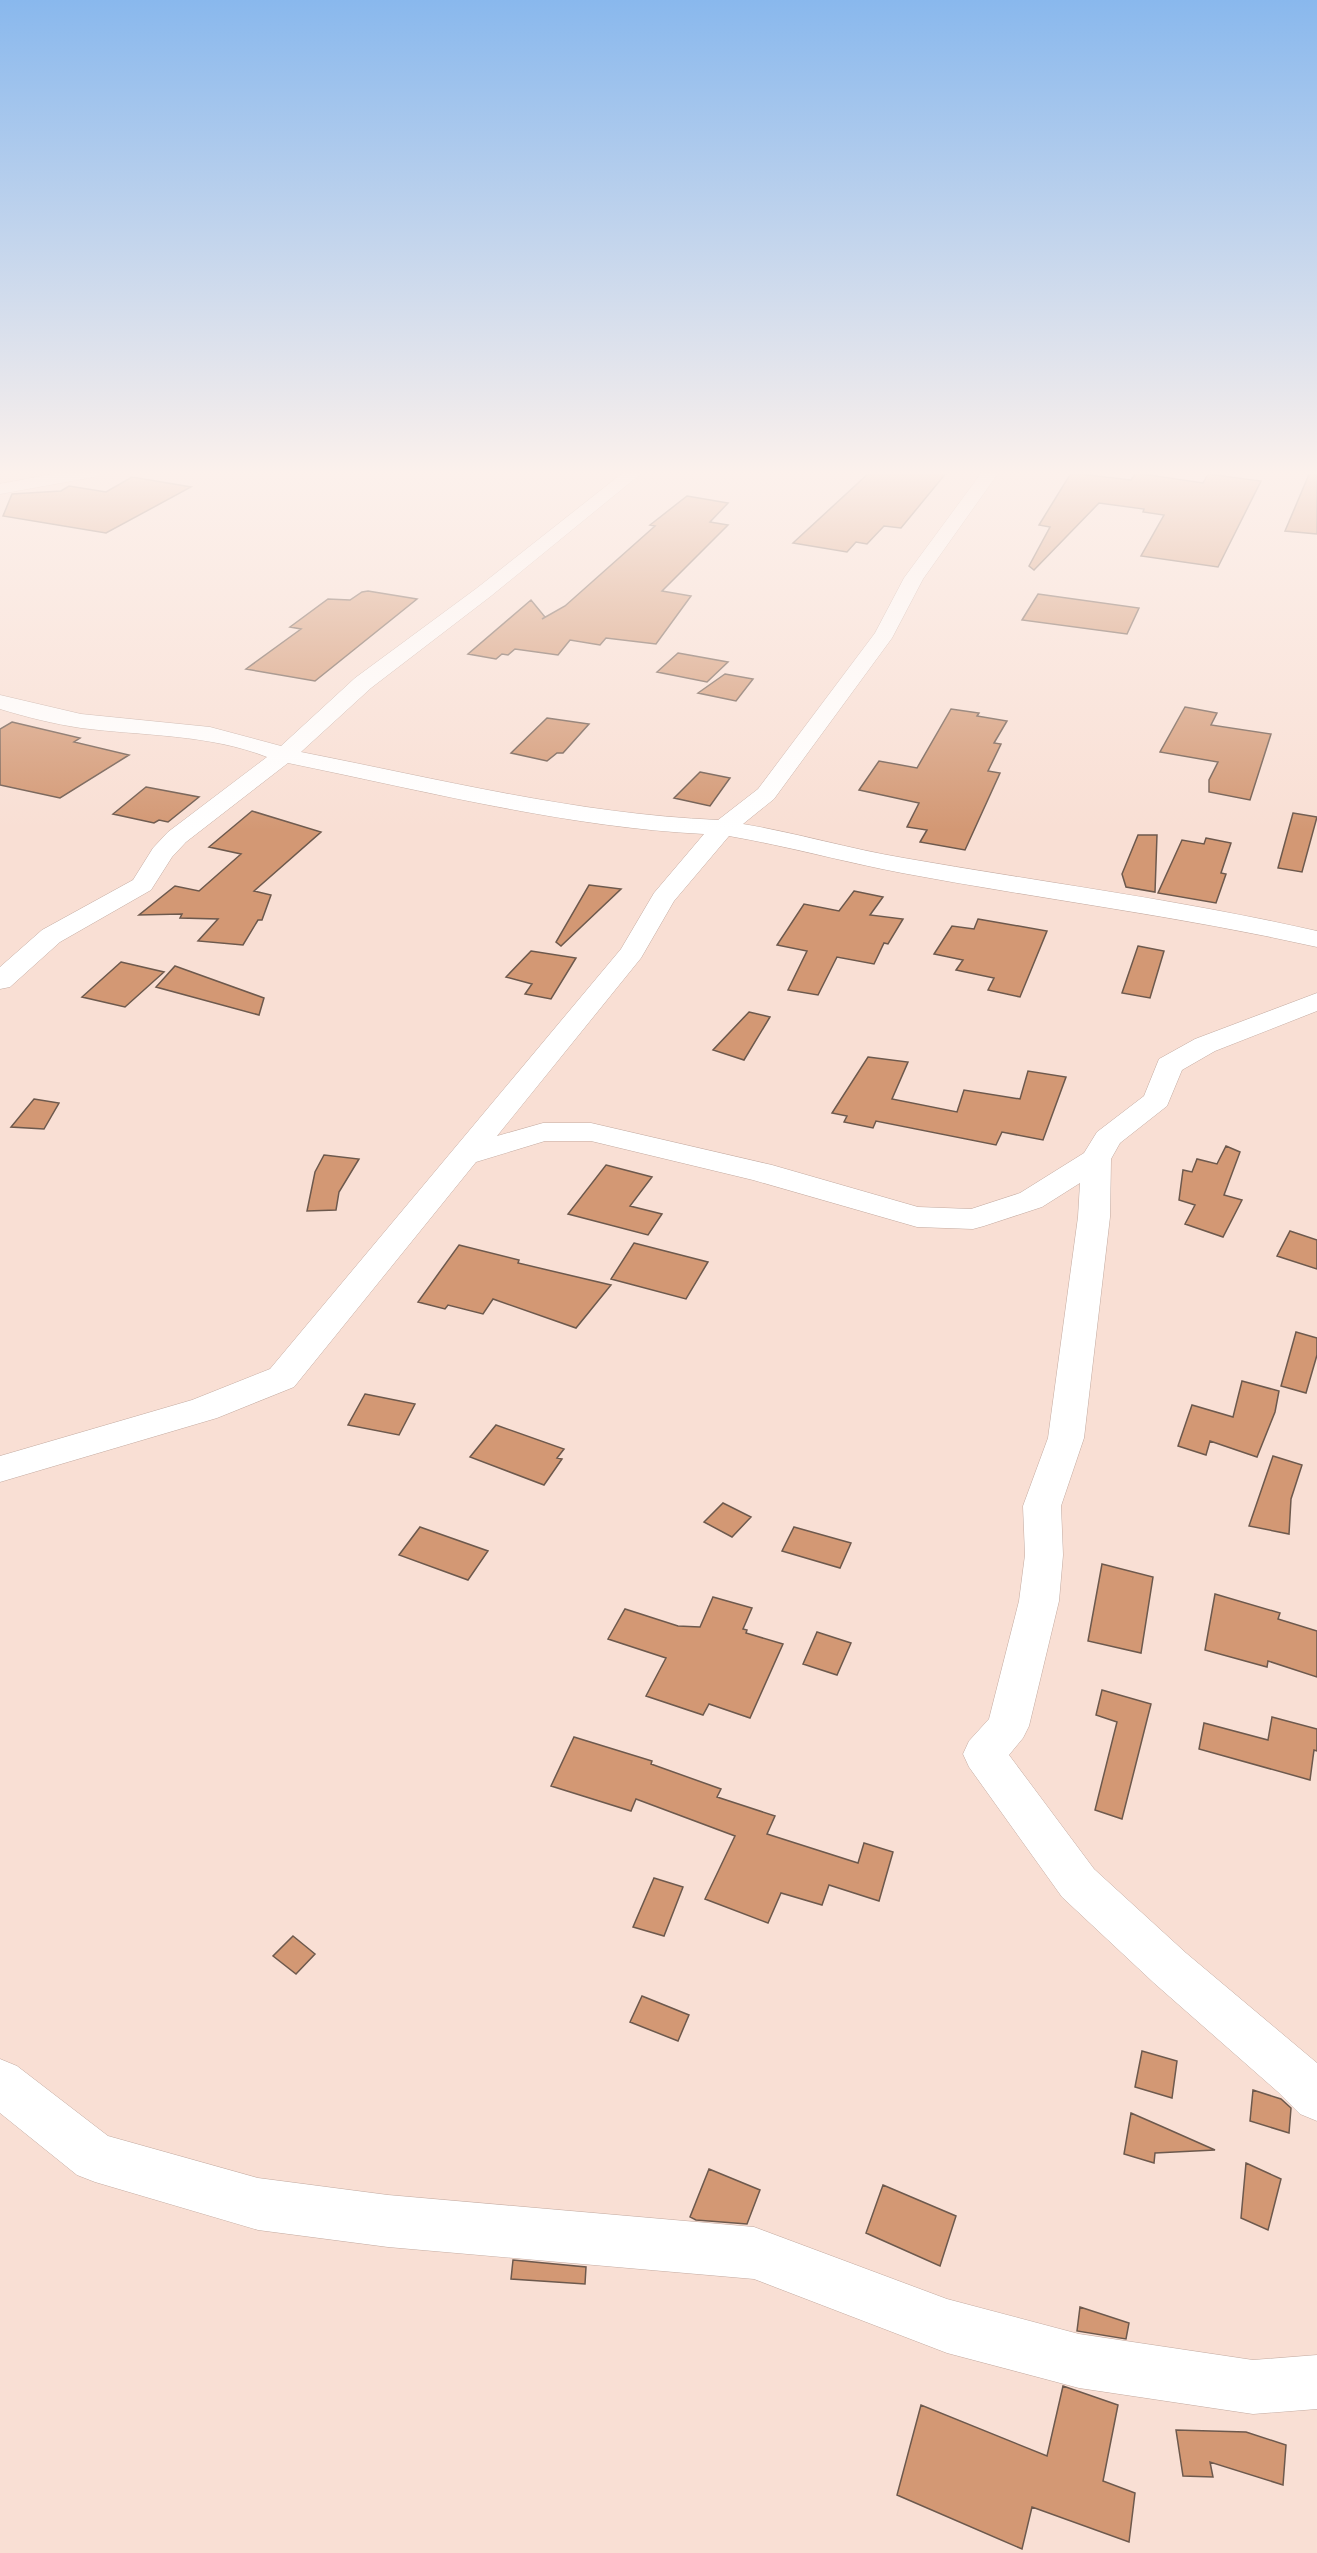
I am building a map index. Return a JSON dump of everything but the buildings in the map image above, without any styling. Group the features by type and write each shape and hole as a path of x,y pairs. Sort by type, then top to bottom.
{"street":[{"path":"0,981 51,936 142,885 162,853 177,837 284,755 363,683 485,591"},
{"path":"0,1469 204,1409 282,1378 632,952 663,898 723,828 766,794 885,634 907,591"},
{"path":"7,708 77,720 219,736 261,745 284,755 520,803 662,825 723,828 788,839 900,865 1255,925 1317,939"},
{"path":"1317,1001 1206,1045 1169,1065 1157,1100 1108,1138 1096,1159 1094,1217 1066,1438 1042,1506 1044,1555 1039,1601 1008,1726 984,1754 1078,1882 1170,1968 1295,2075 1317,2097"},
{"path":"466,1155 543,1132 591,1132 761,1172 917,1217 973,1219 1030,1200 1096,1159"},
{"path":"0,2083 95,2157 258,2204 388,2221 754,2253 947,2326 1079,2361 1253,2387 1317,2382"}]}
